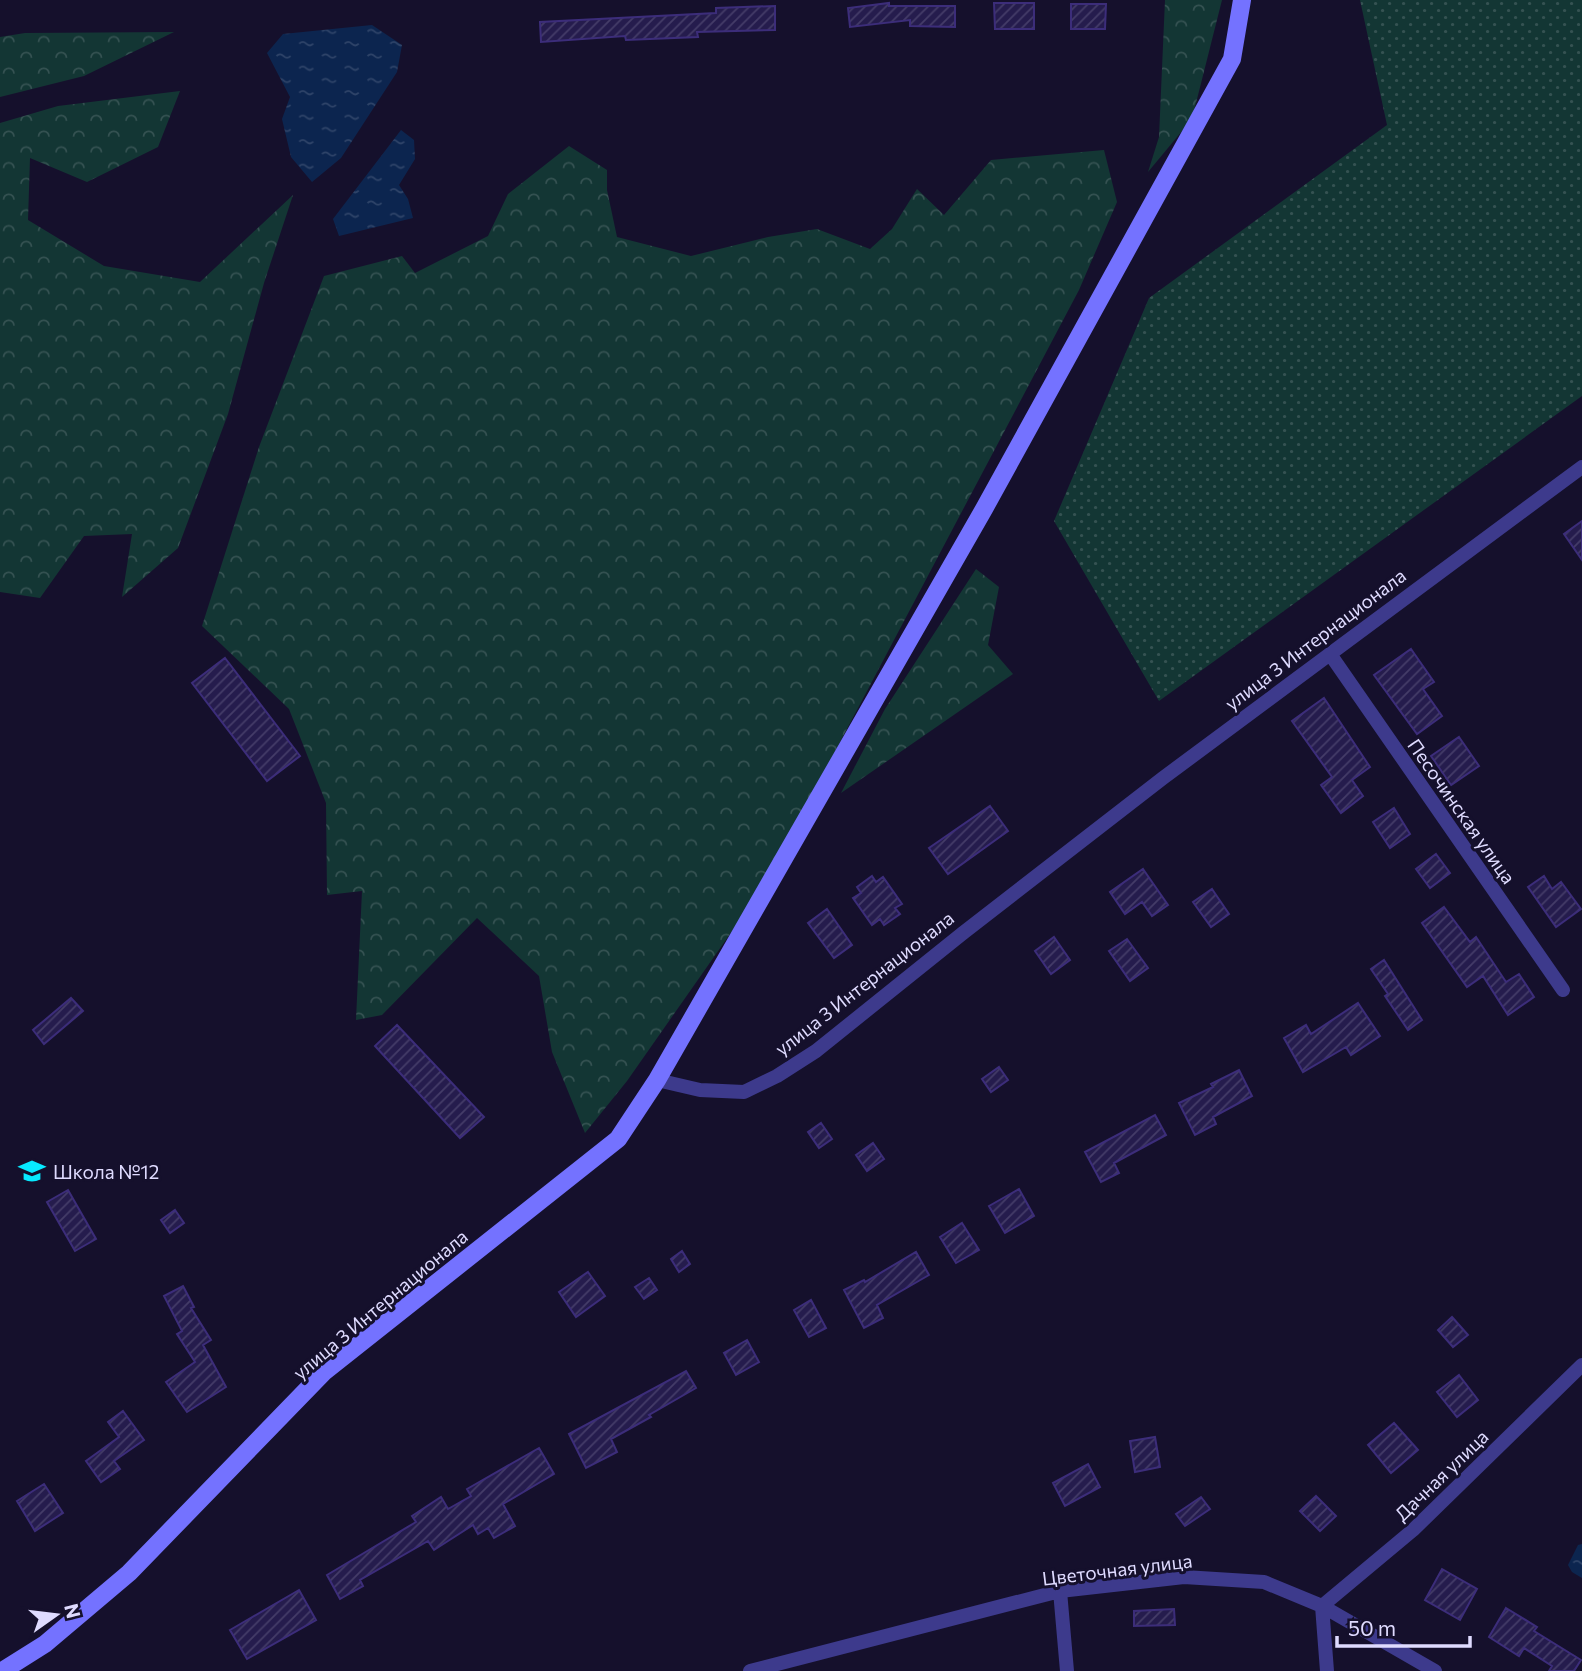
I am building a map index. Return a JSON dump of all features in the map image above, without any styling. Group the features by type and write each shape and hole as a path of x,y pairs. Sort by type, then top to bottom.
{"street":[{"path":"657,1080 984,509 1232,59 1242,0"},
{"name":"улица 3 Интернационала","path":"3,1669 44,1644 129,1573 324,1372 618,1139 657,1080 700,1090 744,1092 777,1076 816,1051 1131,802 1582,467"},
{"name":"Песочинская улица","path":"1330,654 1563,990"},
{"name":"Дачная улица","path":"1322,1606 1413,1530 1582,1365"},
{"name":"Цветочная улица","path":"750,1671 781,1667 1060,1591 1184,1577 1264,1582 1322,1606 1435,1671"},
{"path":"1060,1591 1067,1671"},
{"path":"1322,1606 1327,1671"}],"green space":[{"path":"1165,0 1222,0 1192,119 1148,172 1159,137"},
{"path":"1360,0 1582,0 1582,396 1159,701 1054,521 1149,298 1387,125"},
{"path":"174,32 84,76 0,97 0,37 25,33"},
{"path":"180,91 158,147 87,182 30,158 28,220 104,266 200,282 293,195 264,283 228,414 178,548 122,597 132,534 84,536 40,598 0,592 0,123 58,106"},
{"path":"569,146 607,170 607,190 617,237 691,256 768,237 817,229 870,249 892,229 917,189 944,215 991,160 1104,150 1117,202 1079,290 765,884 627,1081 585,1133 552,1052 539,976 477,918 382,1015 356,1020 362,891 327,895 326,803 289,709 202,626 259,447 324,276 402,256 415,273 488,236 508,194"},
{"path":"976,569 999,587 988,645 1013,674 841,793 885,709"}],"water":[{"path":"372,25 402,45 397,72 341,158 312,182 291,157 282,119 290,97 267,53 283,34"},
{"path":"401,130 414,140 415,159 399,185 408,199 413,218 339,236 333,219"},
{"path":"1582,1544 1582,1578 1572,1572 1568,1565 1578,1545"}],"building":[{"path":"889,3 889,6 955,6 955,27 910,26 910,20 850,27 848,8"},
{"path":"994,3 1034,3 1034,29 995,29"},
{"path":"1071,4 1106,4 1105,29 1071,29"},
{"path":"775,6 775,30 697,32 698,37 626,40 625,36 541,42 540,22 716,13 716,8"},
{"path":"1582,521 1582,560 1564,534"},
{"path":"1411,649 1434,682 1423,689 1442,716 1417,734 1374,675"},
{"path":"225,658 300,756 267,781 192,683"},
{"path":"1324,698 1370,767 1352,780 1363,796 1341,813 1321,785 1332,777 1292,721"},
{"path":"1459,737 1479,766 1451,785 1431,756"},
{"path":"990,806 1008,831 948,874 929,848"},
{"path":"1394,808 1410,834 1390,848 1373,822"},
{"path":"1436,854 1450,873 1430,888 1416,869"},
{"path":"1143,869 1168,905 1152,916 1142,902 1125,914 1110,892"},
{"path":"872,876 876,882 883,877 902,904 895,908 900,914 884,925 880,919 872,925 853,898 861,893 857,887"},
{"path":"1544,876 1552,889 1561,882 1581,909 1556,927 1528,887"},
{"path":"1212,889 1229,914 1211,927 1193,902"},
{"path":"1444,907 1470,942 1476,937 1506,982 1519,974 1534,997 1508,1015 1483,976 1467,987 1422,923"},
{"path":"827,909 852,945 834,958 808,923"},
{"path":"1054,937 1070,960 1051,974 1035,951"},
{"path":"1127,939 1148,968 1130,981 1109,951"},
{"path":"1384,960 1422,1020 1408,1030 1371,969"},
{"path":"71,998 83,1011 44,1044 33,1030"},
{"path":"1358,1003 1380,1036 1351,1055 1346,1047 1303,1072 1284,1038 1306,1025 1311,1034"},
{"path":"397,1025 484,1117 460,1138 375,1046"},
{"path":"999,1067 1008,1080 991,1092 982,1079"},
{"path":"1239,1070 1252,1096 1213,1117 1216,1124 1195,1135 1179,1103 1213,1087 1211,1084"},
{"path":"1155,1115 1166,1135 1114,1163 1119,1173 1101,1182 1085,1152"},
{"path":"821,1123 832,1139 819,1148 808,1132"},
{"path":"873,1143 884,1159 867,1171 856,1155"},
{"path":"1019,1189 1034,1216 1005,1233 989,1206"},
{"path":"68,1190 96,1239 75,1251 47,1202"},
{"path":"175,1210 184,1223 170,1233 161,1220"},
{"path":"962,1223 979,1250 956,1263 940,1237"},
{"path":"682,1251 690,1264 679,1272 671,1259"},
{"path":"916,1252 929,1275 877,1305 883,1318 864,1328 844,1290 864,1280 865,1282"},
{"path":"588,1272 605,1296 576,1317 559,1292"},
{"path":"649,1278 657,1290 644,1299 635,1287"},
{"path":"183,1286 194,1307 191,1308 211,1340 203,1345 226,1387 187,1412 166,1382 195,1362 177,1334 182,1331 164,1296"},
{"path":"811,1300 826,1328 809,1337 794,1310"},
{"path":"1452,1317 1468,1335 1453,1347 1438,1330"},
{"path":"747,1340 759,1362 736,1375 724,1353"},
{"path":"686,1371 696,1388 611,1439 617,1452 586,1468 569,1434"},
{"path":"1459,1375 1478,1400 1457,1417 1437,1392"},
{"path":"123,1411 144,1440 114,1461 120,1469 101,1482 86,1461 119,1437 108,1422"},
{"path":"1394,1423 1418,1450 1391,1473 1368,1445"},
{"path":"1155,1437 1160,1467 1135,1472 1130,1441"},
{"path":"539,1448 554,1474 503,1504 515,1526 494,1538 488,1528 478,1534 473,1525 434,1550 428,1541 360,1580 363,1586 340,1599 327,1575 416,1522 412,1516 441,1497 448,1509 471,1496 467,1489"},
{"path":"1088,1464 1100,1487 1065,1506 1053,1483"},
{"path":"44,1484 63,1513 35,1531 17,1501"},
{"path":"1316,1496 1336,1516 1320,1531 1300,1511"},
{"path":"1201,1497 1210,1509 1185,1526 1176,1514"},
{"path":"1442,1569 1477,1589 1460,1620 1425,1600"},
{"path":"299,1590 316,1620 247,1659 230,1630"},
{"path":"1506,1608 1537,1627 1534,1631 1581,1660 1574,1671 1549,1671 1552,1666 1524,1648 1519,1656 1489,1637"},
{"path":"1174,1609 1175,1625 1134,1626 1134,1611"}],"place":[{"name":"Школа №12","path":"32,1171"}]}
